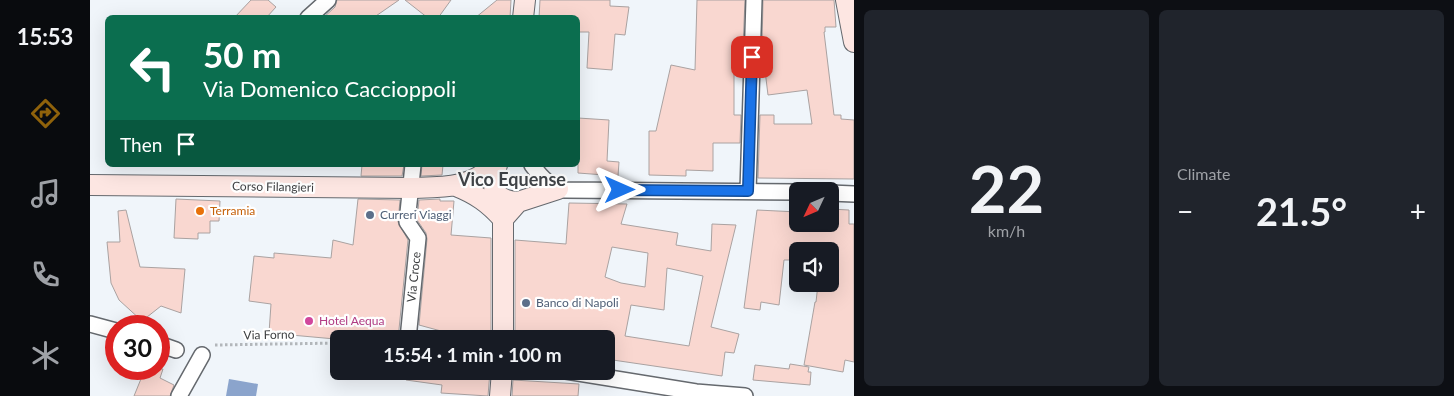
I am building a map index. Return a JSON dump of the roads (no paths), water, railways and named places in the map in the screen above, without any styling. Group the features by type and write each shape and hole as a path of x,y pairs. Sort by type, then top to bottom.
{"street":[{"path":"311,15 328,0"},
{"path":"523,15 524,0"},
{"path":"748,191 754,0"},
{"path":"846,0 853,35"},
{"name":"Via Croce","path":"409,330 418,238 407,222 413,167"},
{"path":"456,186 476,178 490,167"},
{"path":"497,167 493,182 499,197 505,201 518,202 558,189 789,192"},
{"path":"533,167 558,189"},
{"name":"Corso Filangieri","path":"90,185 411,188 456,186"},
{"path":"456,186 476,194 489,203 503,219 503,330"},
{"path":"839,193 854,194"},
{"path":"503,219 518,202"},
{"path":"90,324 105,328"},
{"path":"170,348 176,350"},
{"path":"179,396 202,355"},
{"path":"500,396 501,380"},
{"path":"615,380 696,394 745,396"}],"water":[{"path":"229,379 258,384 256,396 226,396"}],"place":[{"name":"Terramia","path":"200,211"},
{"name":"Curreri Viaggi","path":"370,215"},
{"name":"Banco di Napoli","path":"526,303"},
{"name":"Hotel Aequa","path":"309,321"}],"district":[{"name":"Vico Equense","path":"512,180"}]}
